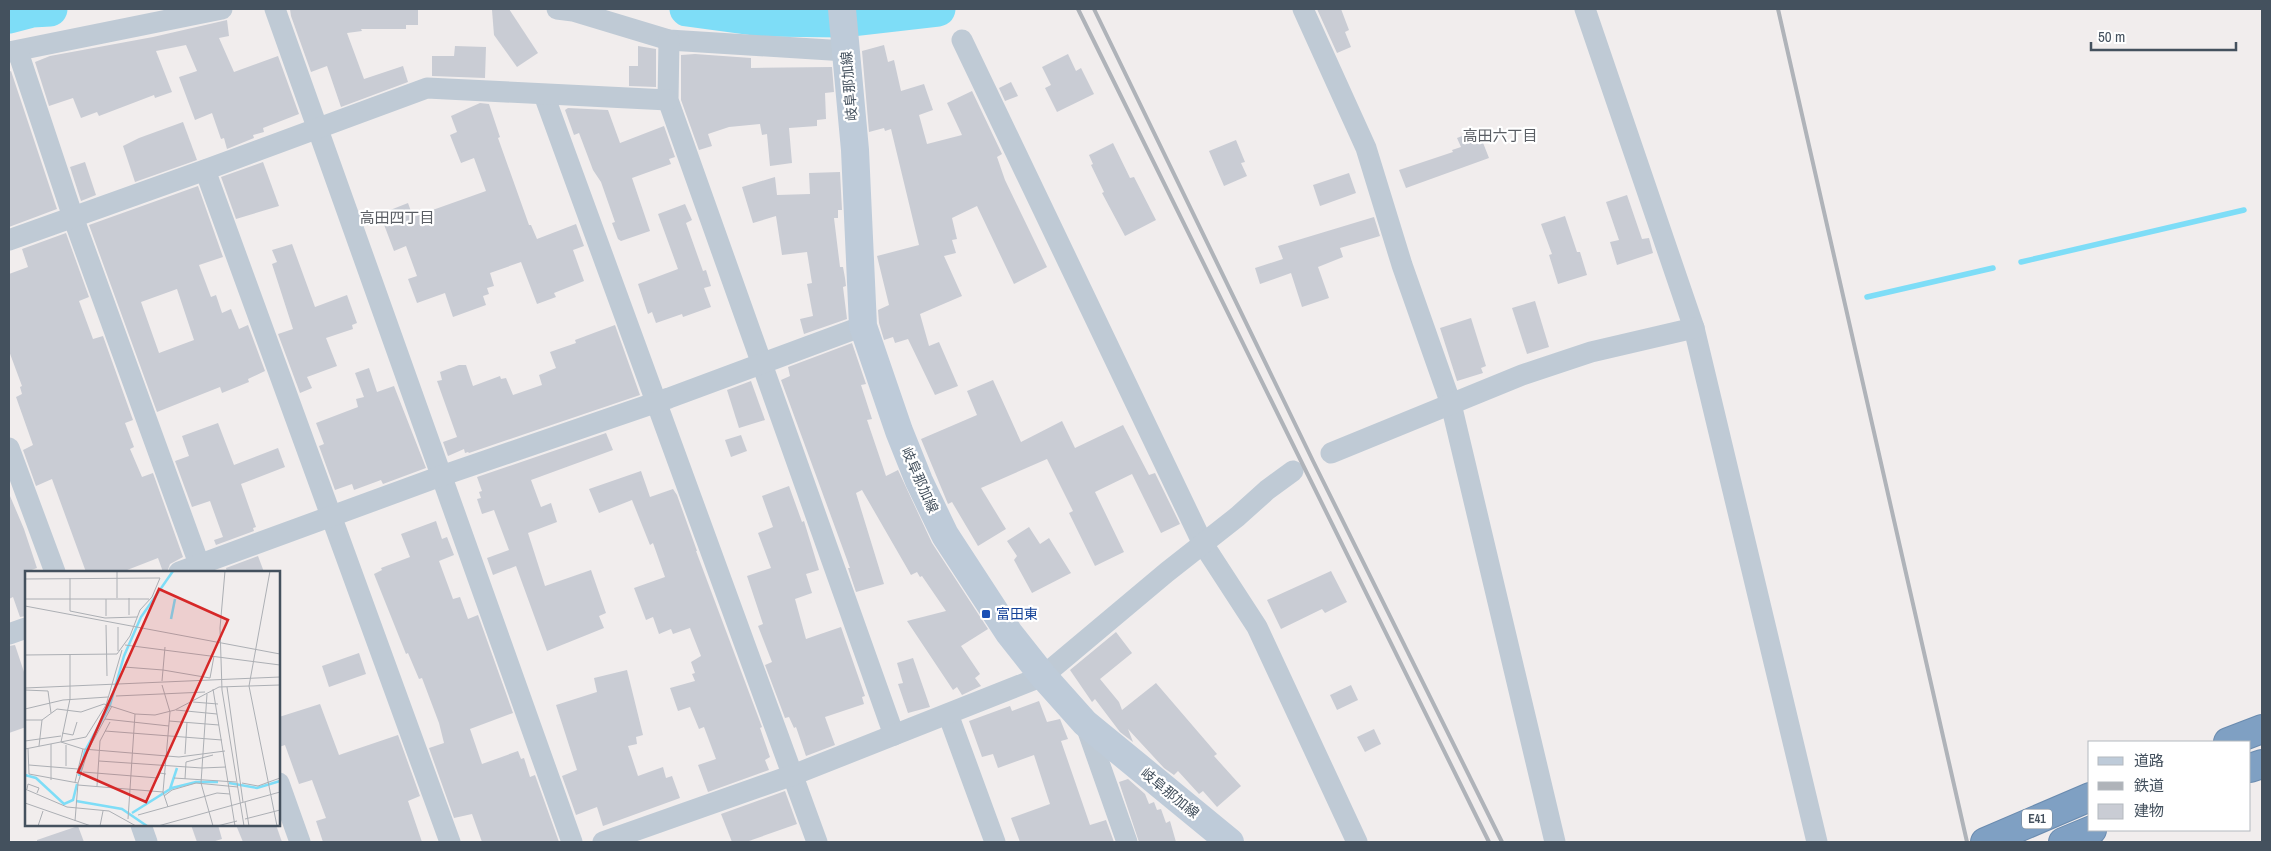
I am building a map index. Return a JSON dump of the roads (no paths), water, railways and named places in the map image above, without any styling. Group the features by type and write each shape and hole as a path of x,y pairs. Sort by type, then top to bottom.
{"highway":[{"path":"2231,741 2262,729"},
{"name":"E41","path":"1985,842 2088,798"},
{"name":"E41","path":"2063,842 2090,831"}],"main road":[{"name":"岐阜那加線","path":"842,9 855,150 863,326 899,431 919,481 945,535 1009,633 1043,676 1085,723 1230,842"}],"street":[{"path":"201,569 13,52 222,9"},
{"path":"275,9 572,842"},
{"path":"557,9 573,11 669,40 846,45"},
{"path":"1303,9 1366,148 1402,265 1451,404 1555,842"},
{"path":"1584,9 1694,328 1817,842"},
{"path":"669,40 668,100 894,735"},
{"path":"962,40 1203,544 1257,627 1357,842"},
{"path":"9,240 428,88 668,100"},
{"path":"544,95 818,842"},
{"path":"206,170 330,517 450,842"},
{"path":"186,571 201,569 330,517 441,476 657,402 863,326"},
{"path":"1331,453 1522,375 1591,352 1694,328"},
{"path":"9,448 55,571"},
{"path":"603,842 793,775 1043,676 1267,490 1293,471"},
{"path":"9,634 25,628"},
{"path":"948,714 995,842"},
{"path":"1085,723 1127,842"},
{"path":"280,786 300,842"},
{"path":"141,826 147,842"}],"waterway":[{"path":"9,16 32,10 50,9"},
{"path":"687,9 761,19 842,20 938,9"},
{"path":"2021,262 2244,210"},
{"path":"1867,297 1993,268"}],"railway":[{"path":"1078,9 1489,842"},
{"path":"1094,9 1313,461 1502,842"},
{"path":"1778,9 1967,842"}],"place":[{"name":"富田東","path":"986,614"}],"district":[{"name":"高田六丁目","path":"1500,135"},
{"name":"高田四丁目","path":"397,217"}]}
